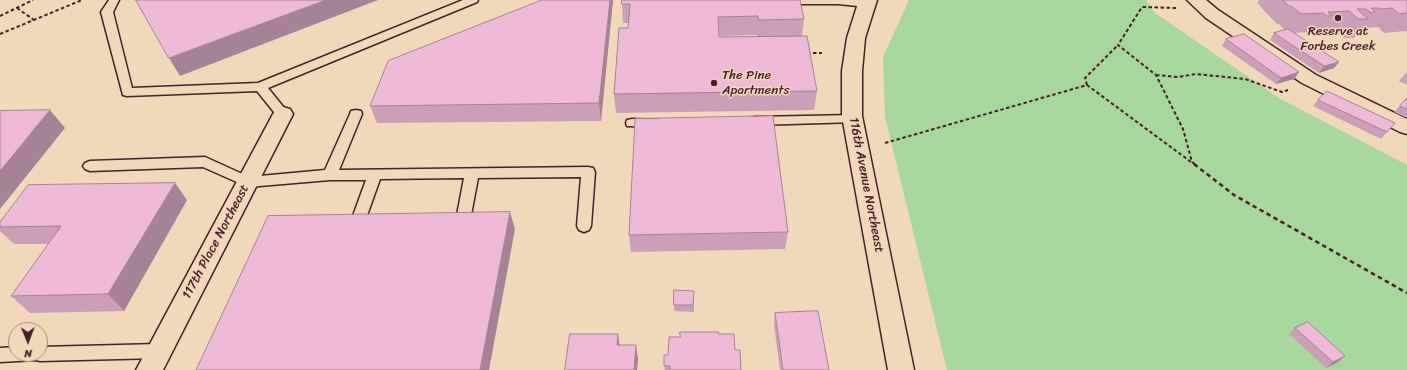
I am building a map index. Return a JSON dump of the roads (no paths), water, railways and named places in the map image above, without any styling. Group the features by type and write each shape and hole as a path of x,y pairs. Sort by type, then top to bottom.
{"street":[{"name":"116th Avenue Northeast","path":"867,2 856,38 851,90 853,119 901,370"},
{"path":"1201,5 1308,79 1407,127"},
{"name":"117th Place Northeast","path":"154,360 283,114"}],"lane":[{"path":"114,0 107,12 127,92 260,87 473,0"},
{"path":"795,1 867,2"},
{"path":"260,87 283,114"},
{"path":"330,175 356,114"},
{"path":"632,123 659,119"},
{"path":"743,121 853,119"},
{"path":"90,166 205,162 248,182 330,175 588,172 584,226"},
{"path":"464,215 472,174"},
{"path":"357,224 375,175"},
{"path":"48,354 154,360"}],"place":[{"name":"Reserve at Forbes Creek","path":"1338,18"},
{"name":"The Pine Apartments","path":"714,83"}]}
